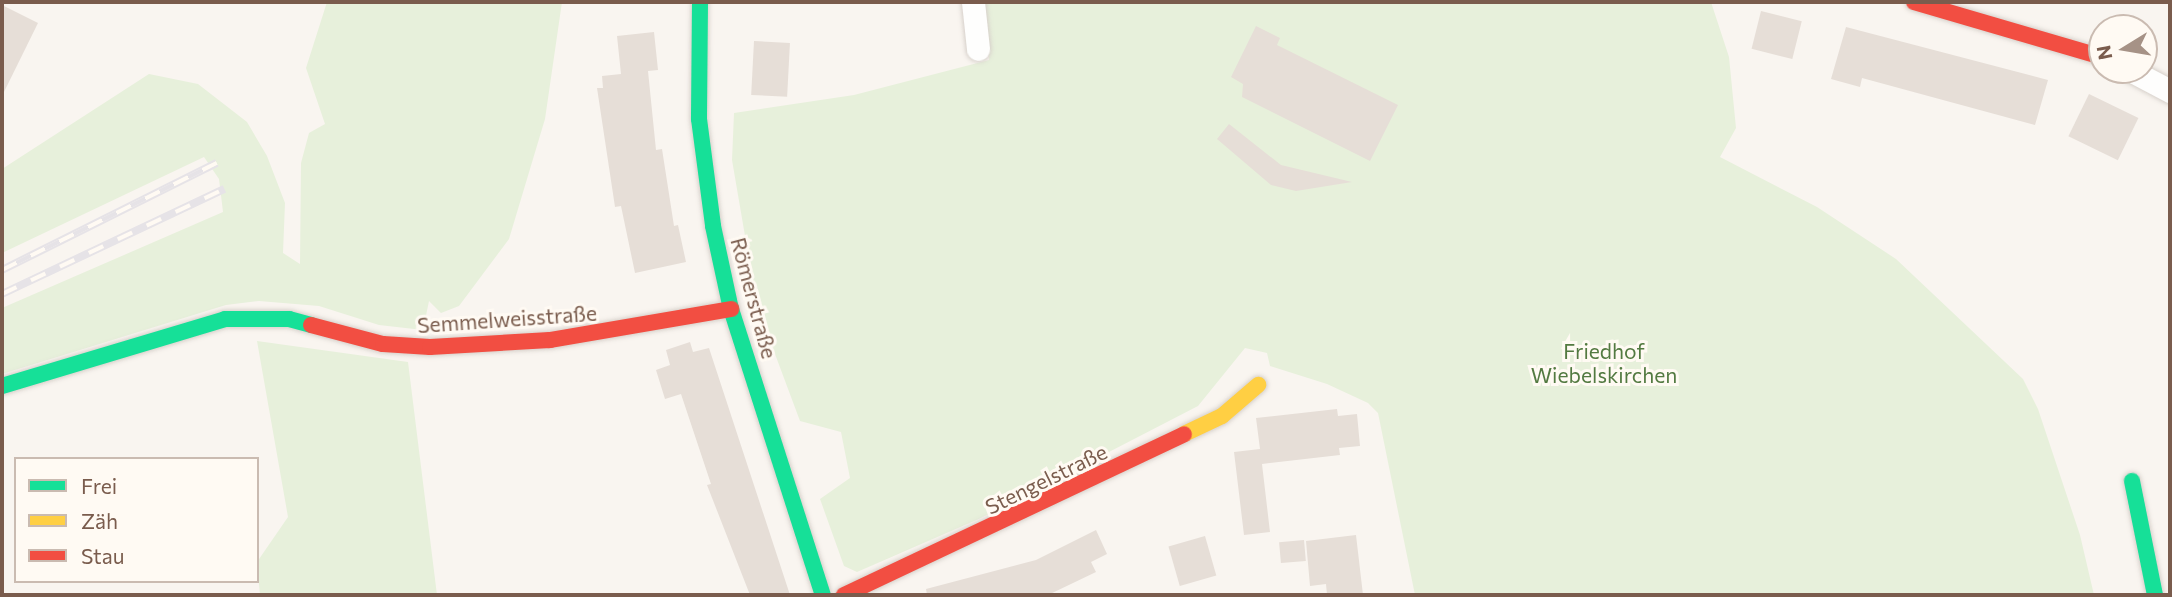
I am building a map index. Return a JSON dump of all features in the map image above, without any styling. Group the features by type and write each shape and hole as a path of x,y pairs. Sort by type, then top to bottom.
{"street":[{"name":"Römerstraße","path":"700,2 699,119 713,226 732,309 823,595"},
{"path":"973,2 978,49"},
{"path":"1914,2 2088,53"},
{"name":"Semmelweisstraße","path":"2,386 225,319 289,319 383,344 430,347 591,335 732,309"},
{"name":"Stengelstraße","path":"844,595 977,536 1222,416 1258,385"},
{"path":"2132,481 2155,595"}],"green space":[{"path":"327,2 562,2 545,119 509,239 459,306 441,313 429,301 423,330 379,325 319,306 259,301 226,305 2,374 2,308 223,212 219,179 204,157 2,253 2,169 149,74 198,84 247,122 267,156 285,203 283,253 300,264 301,163 309,133 325,124 306,68"},
{"name":"Friedhof Wiebelskirchen","path":"983,2 1711,2 1729,57 1736,128 1720,157 1817,207 1896,259 2023,379 2038,409 2080,535 2094,595 1415,595 1378,413 1368,403 1327,384 1270,366 1267,353 1245,348 1198,406 981,518 857,572 844,566 820,499 850,478 841,432 800,421 757,306 732,160 734,113 854,95 989,60"},
{"path":"257,341 408,362 437,595 260,595 259,559 288,517"}],"building":[{"path":"2,5 38,23 2,96"},
{"path":"1761,11 1802,21 1792,59 1752,49"},
{"path":"1256,26 1280,38 1277,45 1398,105 1370,161 1242,97 1243,84 1231,77"},
{"path":"1846,27 2048,80 2035,125 1862,78 1860,87 1831,79"},
{"path":"654,32 658,70 648,71 656,150 662,149 674,226 678,225 686,262 635,273 621,206 615,207 597,88 603,88 602,76 621,74 617,36"},
{"path":"754,41 790,43 787,97 751,95"},
{"path":"2089,94 2138,118 2118,160 2068,136"},
{"path":"1229,124 1281,165 1352,182 1296,191 1271,185 1217,139"},
{"path":"690,342 693,352 709,348 790,595 750,595 707,485 711,484 681,394 665,399 656,370 670,365 666,350"},
{"path":"1337,409 1338,416 1357,414 1360,446 1339,448 1340,455 1262,464 1270,532 1244,535 1234,452 1260,449 1256,418"},
{"path":"1096,530 1107,554 1091,562 1096,572 1048,595 927,595 926,589 1036,560"},
{"path":"1356,535 1363,595 1327,595 1326,584 1310,586 1306,541"},
{"path":"1205,536 1216,575 1180,586 1168,546"},
{"path":"1304,540 1306,561 1281,563 1279,542"}],"railway":[{"path":"2,270 217,163"},
{"path":"2,294 224,189"}],"traffic: fast":[{"path":"700,2 699,119 713,226 731,309 823,595"},
{"path":"2,386 225,319 289,319 311,325"},
{"path":"2132,481 2155,595"}],"traffic: slow":[{"path":"1184,434 1222,416 1258,385"}],"traffic: jam":[{"path":"1914,2 2088,53"},
{"path":"311,325 383,344 430,347 550,340 731,309"},
{"path":"844,595 1184,434"}]}
